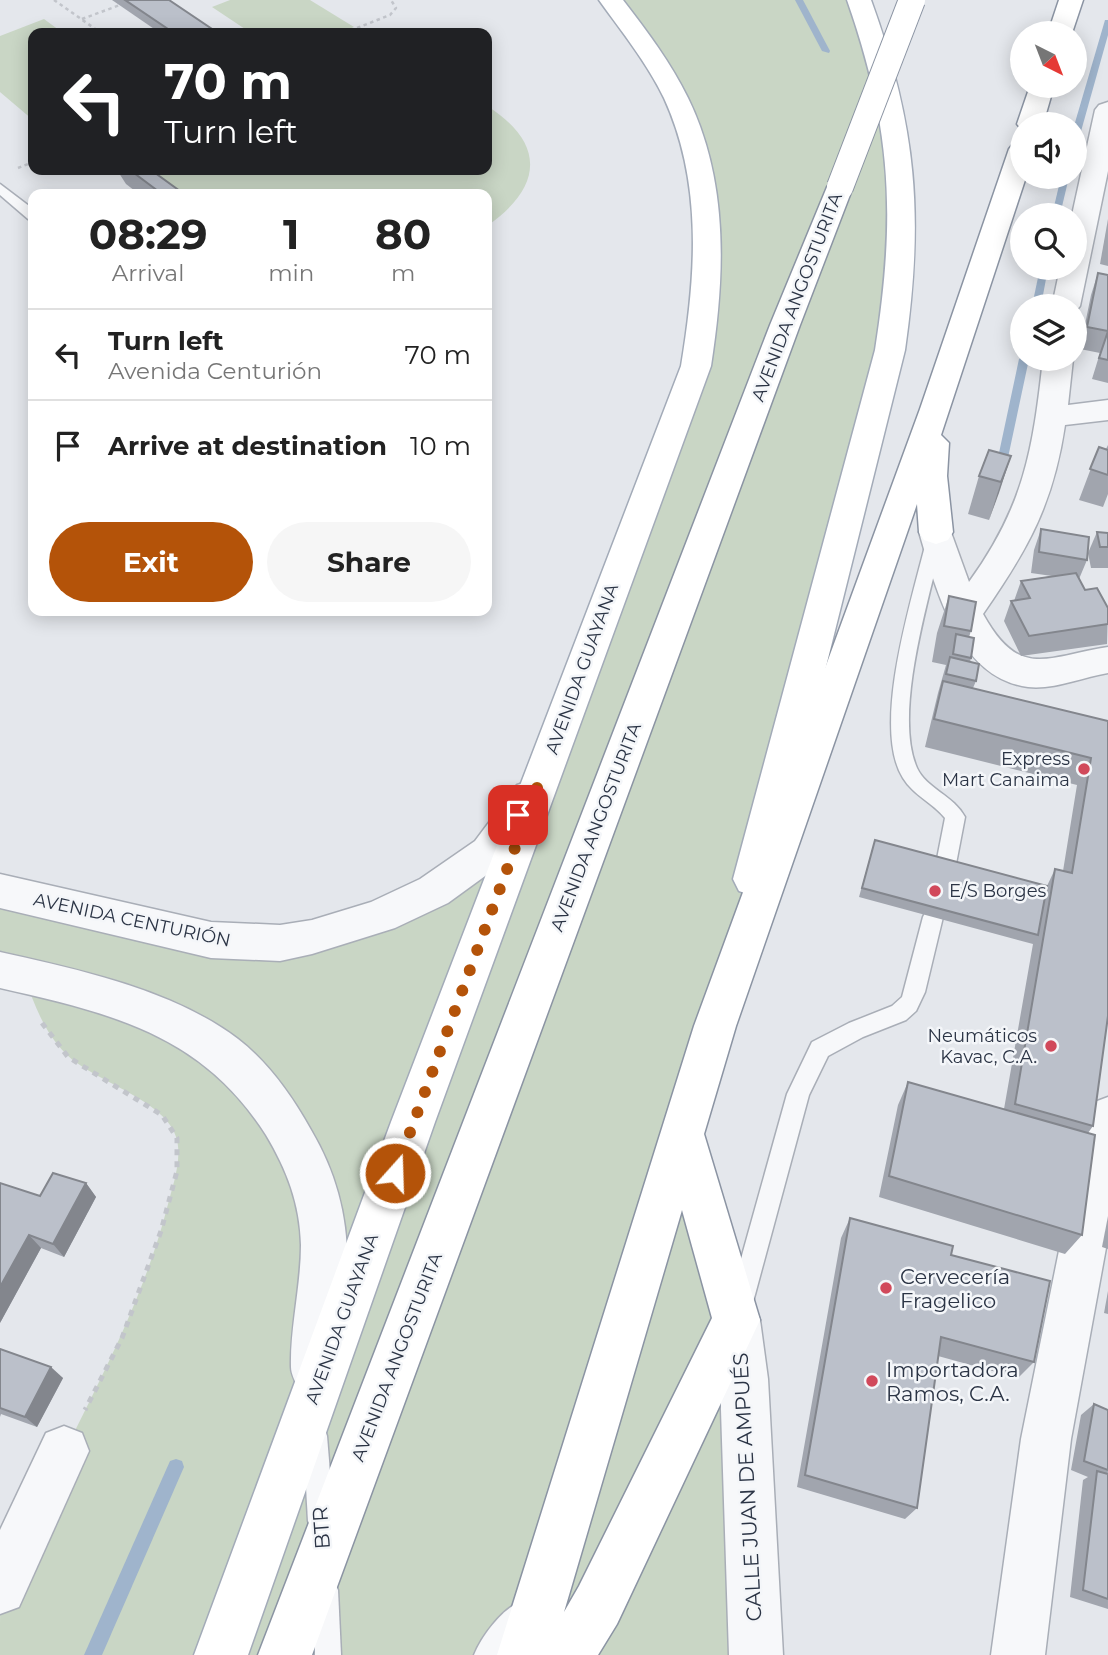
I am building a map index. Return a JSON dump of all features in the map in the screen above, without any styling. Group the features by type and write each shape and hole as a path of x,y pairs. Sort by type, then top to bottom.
{"main road":[{"name":"AVENIDA GUAYANA","path":"221,1655 540,780 696,366 708,284 705,204 688,127 656,63 611,0"},
{"path":"524,1655 715,1026 877,400 898,303 903,233 903,180 882,65 859,0"},
{"name":"AVENIDA ANGOSTURITA","path":"285,1655 775,350 912,0"},
{"path":"1064,21 1071,0"},
{"path":"715,1026 934,408 1010,184"},
{"path":"934,408 931,476 936,532"},
{"path":"568,1655 598,1605 736,1320 683,1135"}],"street":[{"path":"1069,294 1108,110"},
{"path":"966,612 1023,524 1037,487 1049,443 1057,371"},
{"path":"1052,417 1108,410"},
{"path":"936,532 966,612 989,653 1009,667 1026,673 1108,660"},
{"name":"AVENIDA CENTURIÓN","path":"0,891 211,940 280,943 312,937 408,905 466,871 489,852 506,832 540,780"},
{"path":"12,972 132,1007 192,1034 215,1047 237,1065 277,1114 301,1151 316,1189 323,1228 312,1400"},
{"path":"1018,1655 1046,1439 1108,1117"},
{"name":"CALLE JUAN DE AMPUÉS","path":"736,1320 744,1379 756,1655"},
{"path":"0,1587 64,1451"}],"lane":[{"path":"0,188 28,212"},
{"path":"936,532 915,625 903,700 901,741 909,773 950,808 955,817 945,869"},
{"path":"736,1320 798,1094 820,1049 856,1030 899,1013 909,1004 915,992 933,917"},
{"name":"BTR","path":"312,1400 328,1655"},
{"path":"487,1655 546,1583"}],"path":[{"path":"54,0 94,28"},
{"path":"357,28 390,15 396,8 391,0"},
{"path":"82,19 120,5"},
{"path":"12,972 38,1017 68,1057 162,1115 177,1138 177,1171 161,1231 122,1338 64,1451"}],"green space":[{"path":"230,0 310,0 354,27 244,28 212,7"},
{"path":"611,0 859,0 868,25 902,258 683,1135 736,1320 756,1655 0,1655 1,1586 14,1553 94,1392 142,1284 174,1183 178,1148 171,1126 160,1114 129,1092 78,1064 58,1046 36,1008 24,976 0,970 0,891 119,919 346,928 506,832 696,366 696,157"},
{"path":"44,19 56,28 28,28 28,116 0,92 0,36"},
{"path":"492,110 520,135 528,150 530,165 527,181 519,196 492,222 492,189 153,189 137,175 492,175"}],"building":[{"path":"125,0 169,0 211,28 167,28"},
{"path":"137,175 158,175 177,189 155,189"},
{"path":"1098,273 1108,275 1108,331 1087,327"},
{"path":"1108,331 1108,360 1099,358"},
{"path":"1099,447 1108,450 1108,475 1090,469"},
{"path":"989,450 1011,456 1001,482 979,476"},
{"path":"1041,529 1089,537 1087,560 1039,552"},
{"path":"1097,532 1108,533 1108,547 1100,547"},
{"path":"1076,573 1085,590 1097,588 1108,608 1108,624 1029,636 1011,601 1030,598 1021,581"},
{"path":"949,596 976,602 971,631 944,626"},
{"path":"956,634 974,638 971,658 953,654"},
{"path":"950,657 979,664 976,681 946,674"},
{"path":"943,681 1108,721 1108,1016 1093,1126 1015,1104 1055,869 1072,873 1091,758 934,719"},
{"path":"875,840 1047,886 1038,935 862,888"},
{"path":"908,1082 1095,1135 1082,1235 889,1176"},
{"path":"53,1173 86,1183 53,1244 29,1235 0,1287 0,1183 40,1196"},
{"path":"850,1218 953,1246 951,1255 1050,1281 1034,1362 941,1337 917,1508 805,1475"},
{"path":"0,1349 51,1367 25,1417 0,1408"},
{"path":"1094,1404 1108,1410 1108,1470 1084,1461"},
{"path":"1097,1471 1108,1474 1108,1599 1083,1590"}],"waterway":[{"path":"799,0 826,51"},
{"path":"1082,112 1108,22"},
{"path":"1059,203 1062,189"},
{"path":"1039,294 1041,280"},
{"path":"1001,467 1021,371"},
{"path":"93,1655 176,1467"}],"place":[{"name":"Express Mart Canaima","path":"1084,769"},
{"name":"E/S Borges","path":"935,891"},
{"name":"Neumáticos Kavac, C.A.","path":"1051,1046"},
{"name":"Cervecería Fragelico","path":"886,1288"},
{"name":"Importadora Ramos, C.A.","path":"872,1381"}],"route":[{"path":"395,1173 540,780 518,815"}]}
